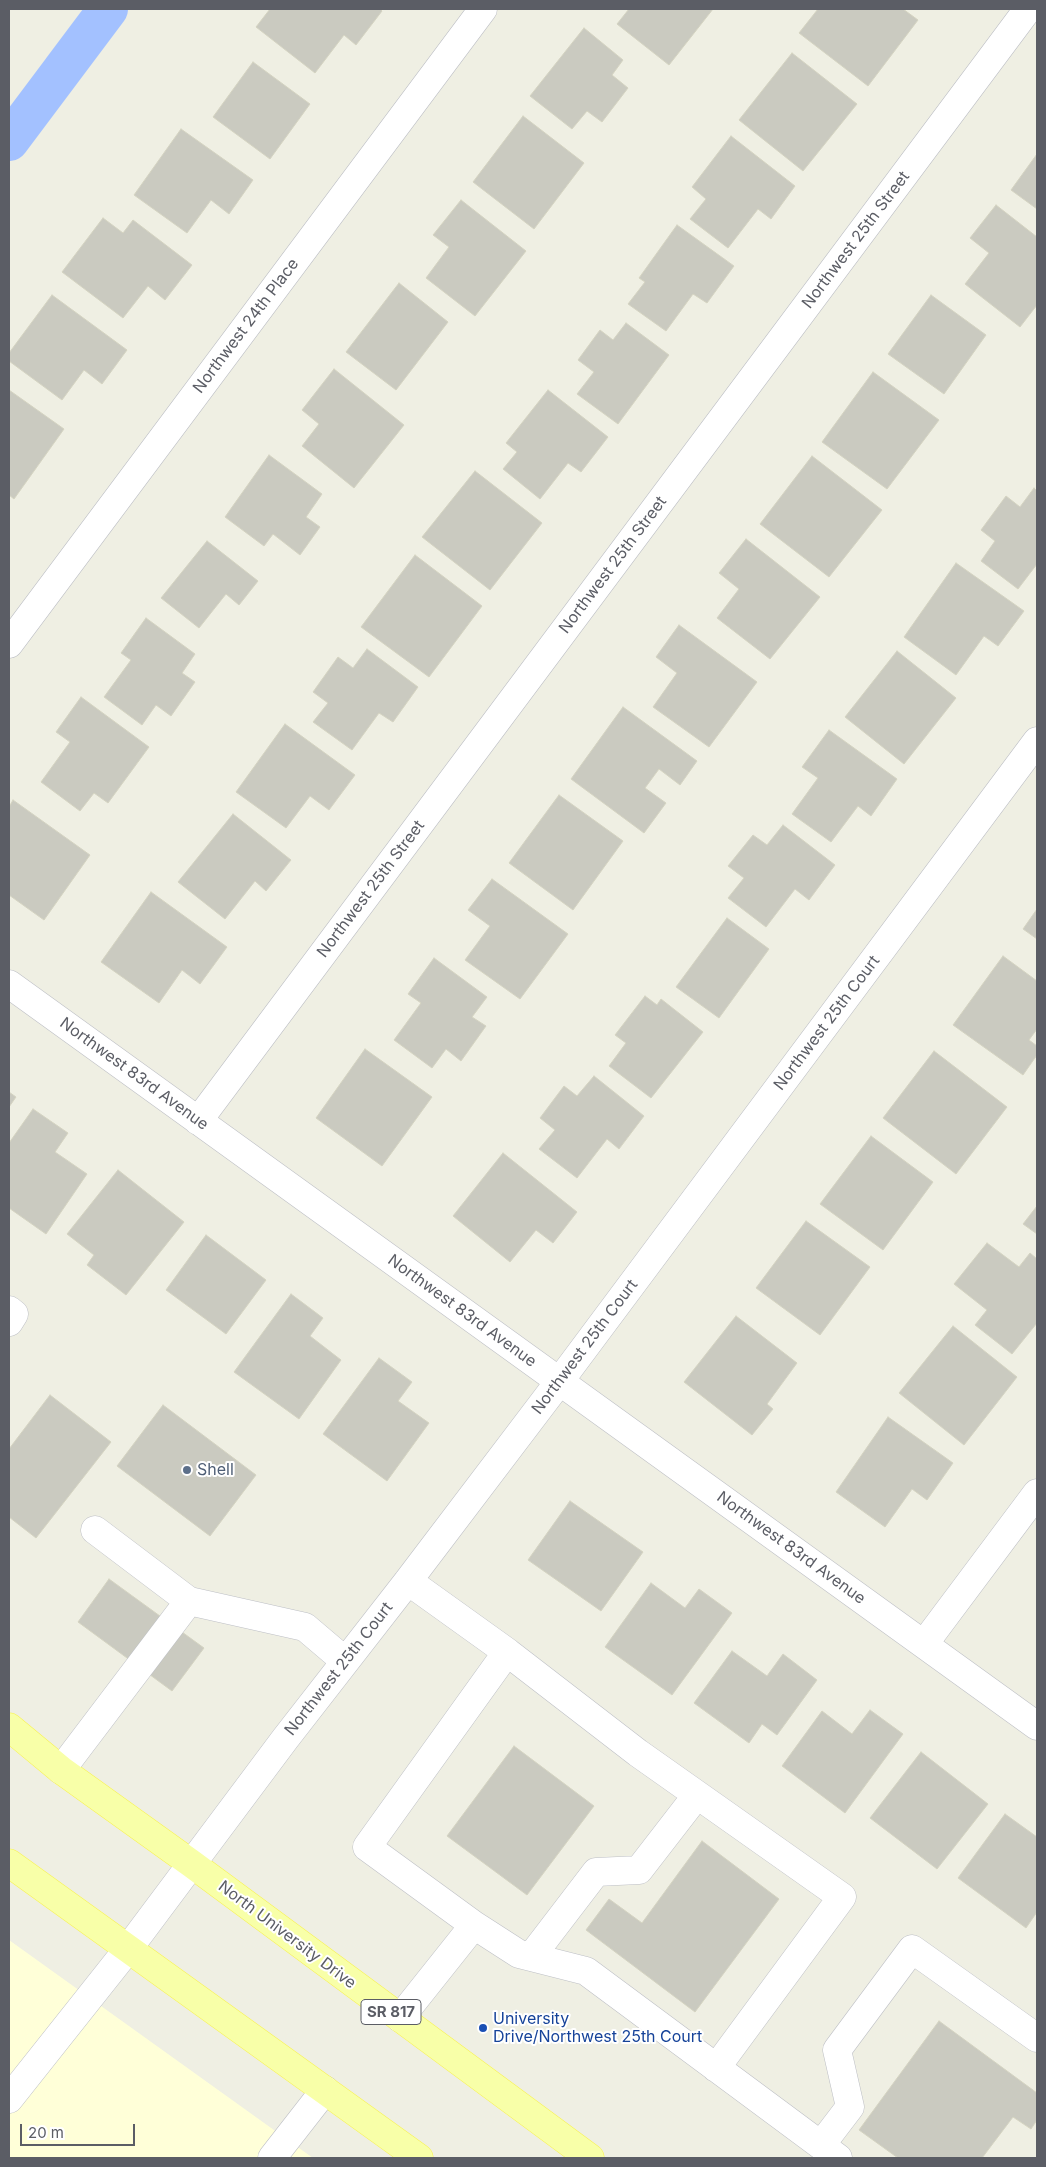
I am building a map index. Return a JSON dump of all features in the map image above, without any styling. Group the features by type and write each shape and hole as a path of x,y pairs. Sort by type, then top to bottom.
{"main road":[{"name":"North University Drive","path":"9,1727 61,1770 192,1864 590,2158"},
{"path":"9,1863 418,2158"}],"street":[{"name":"Northwest 24th Place","path":"9,644 483,9"},
{"name":"Northwest 25th Street","path":"198,1121 1028,9"},
{"name":"Northwest 25th Court","path":"9,2099 128,1949 345,1661 560,1382 1037,741"},
{"name":"Northwest 83rd Avenue","path":"9,984 1037,1726"},
{"path":"924,1644 1037,1493"},
{"path":"95,1530 189,1602 305,1628 345,1661"},
{"path":"408,1581 507,1652 638,1753 842,1897 716,2068"},
{"path":"61,1770 189,1602"},
{"path":"507,1652 367,1847 519,1954 586,1971 830,2152 850,2107 837,2050 912,1949 1037,2038"},
{"path":"531,1957 596,1872 639,1870 698,1795"},
{"path":"400,2018 474,1924"},
{"path":"272,2158 324,2090"}],"shaded area":[{"path":"9,1940 313,2158 9,2158"}],"building":[{"path":"270,9 380,9 382,11 356,45 344,35 315,73 256,27"},
{"path":"629,9 713,9 669,65 617,24"},
{"path":"818,9 903,9 918,20 868,86 799,33"},
{"path":"584,28 623,60 612,75 628,88 602,122 587,111 572,129 530,96"},
{"path":"792,53 857,104 803,171 739,120"},
{"path":"253,62 310,104 270,159 213,117"},
{"path":"523,116 584,163 534,229 473,182"},
{"path":"181,129 253,180 229,214 211,200 187,233 134,195"},
{"path":"731,136 795,186 771,219 758,209 728,248 690,219 706,199 692,187"},
{"path":"1037,154 1037,209 1011,190"},
{"path":"461,200 526,251 475,316 426,278 449,247 433,235"},
{"path":"996,205 1037,237 1037,305 1020,327 965,284 989,253 970,238"},
{"path":"103,218 123,233 133,220 192,265 165,300 148,286 123,318 62,272"},
{"path":"677,225 734,266 707,303 693,294 666,331 628,304 645,282 639,278"},
{"path":"399,283 448,322 396,390 346,352"},
{"path":"52,295 127,350 102,384 84,370 62,400 9,361 9,353"},
{"path":"931,295 986,335 944,394 888,354"},
{"path":"626,323 669,355 618,424 577,394 594,372 578,360 600,330 613,340"},
{"path":"334,369 404,425 354,488 302,446 319,424 302,410"},
{"path":"873,372 939,420 887,489 822,442"},
{"path":"9,390 64,429 14,499 9,495"},
{"path":"548,390 608,437 581,472 568,463 540,499 503,469 517,452 506,443"},
{"path":"269,455 322,494 306,517 320,527 300,555 273,534 264,546 225,517"},
{"path":"812,456 882,510 829,577 760,524"},
{"path":"475,471 542,523 490,590 422,537"},
{"path":"1034,488 1037,491 1037,564 1018,589 981,561 995,541 981,530 1006,496 1020,507"},
{"path":"746,539 820,597 770,659 717,618 739,589 719,573"},
{"path":"207,541 258,581 239,605 226,594 199,628 161,598"},
{"path":"415,555 482,606 429,677 361,627"},
{"path":"956,563 1024,611 998,646 984,636 956,675 904,637"},
{"path":"146,618 195,654 182,673 195,682 171,716 156,705 142,725 104,697 131,660 121,653"},
{"path":"679,625 757,682 709,747 653,707 677,673 656,657"},
{"path":"367,649 418,687 393,722 379,713 352,750 313,722 328,703 313,692 338,657 353,668"},
{"path":"897,651 956,698 904,764 845,717"},
{"path":"81,697 149,747 108,803 94,793 80,811 41,782 70,742 56,732"},
{"path":"623,707 697,761 680,785 659,769 645,788 666,803 644,833 571,779"},
{"path":"285,724 355,775 329,810 310,796 286,828 236,792"},
{"path":"829,730 897,779 871,816 858,806 831,842 792,814 818,778 802,767"},
{"path":"559,795 623,841 573,910 509,863"},
{"path":"13,800 90,855 44,920 9,895 9,807"},
{"path":"233,814 291,860 266,891 255,881 225,919 178,882"},
{"path":"783,825 835,865 809,900 795,889 766,927 728,898 744,878 728,866 753,835 767,845"},
{"path":"492,879 568,934 520,999 465,960 490,926 468,910"},
{"path":"151,892 227,947 200,984 182,970 159,1003 101,962"},
{"path":"1037,909 1037,939 1023,929"},
{"path":"727,918 769,949 719,1018 676,987"},
{"path":"1003,956 1037,981 1037,1029 1029,1040 1037,1046 1037,1055 1023,1075 953,1025"},
{"path":"434,958 487,997 472,1017 486,1026 461,1061 446,1049 432,1068 394,1040 421,1003 408,994"},
{"path":"645,996 657,1005 661,999 703,1032 651,1098 609,1066 626,1043 615,1035"},
{"path":"365,1049 432,1097 382,1166 316,1118"},
{"path":"934,1051 1007,1107 956,1174 883,1118"},
{"path":"594,1076 644,1116 619,1149 607,1139 577,1178 539,1149 555,1130 540,1118 564,1086 577,1096"},
{"path":"9,1092 16,1097 9,1107"},
{"path":"33,1109 68,1133 55,1152 87,1174 46,1234 9,1208 9,1143"},
{"path":"871,1136 933,1182 883,1250 820,1204"},
{"path":"503,1153 577,1212 553,1243 536,1230 510,1262 453,1216"},
{"path":"118,1170 184,1222 126,1295 87,1265 94,1255 67,1234"},
{"path":"1037,1206 1037,1234 1023,1224"},
{"path":"806,1221 870,1267 820,1335 756,1288"},
{"path":"206,1235 266,1280 226,1334 166,1290"},
{"path":"987,1243 1019,1267 1030,1253 1037,1259 1037,1323 1012,1354 975,1325 987,1310 954,1284"},
{"path":"291,1294 323,1318 310,1336 341,1360 299,1419 234,1372"},
{"path":"736,1316 797,1363 767,1404 773,1409 752,1435 684,1382"},
{"path":"953,1326 1017,1377 964,1445 899,1393"},
{"path":"379,1358 412,1382 398,1401 429,1423 387,1481 323,1434"},
{"path":"50,1395 111,1442 36,1538 9,1517 9,1449"},
{"name":"Shell","path":"163,1405 256,1475 210,1536 117,1466"},
{"path":"888,1417 953,1463 927,1500 912,1489 885,1527 836,1492"},
{"path":"570,1501 643,1552 601,1611 528,1560"},
{"path":"109,1579 204,1648 172,1691 78,1622"},
{"path":"651,1583 685,1608 699,1589 732,1613 672,1695 605,1647"},
{"path":"732,1651 767,1676 783,1654 817,1680 777,1735 762,1724 749,1743 694,1703"},
{"path":"870,1710 903,1734 845,1813 782,1766 822,1711 852,1734"},
{"path":"514,1746 594,1806 527,1895 447,1836"},
{"path":"921,1752 988,1804 937,1869 870,1818"},
{"path":"1005,1814 1037,1837 1037,1912 1026,1928 958,1878"},
{"path":"702,1841 779,1899 695,2012 586,1930 609,1899 642,1923"},
{"path":"939,2021 1037,2093 1037,2120 1031,2129 1013,2117 982,2158 898,2158 859,2130"}],"waterway":[{"path":"9,141 108,9"}],"place":[{"name":"Shell","path":"187,1470"},
{"name":"University Drive/Northwest 25th Court","path":"483,2028"}]}
